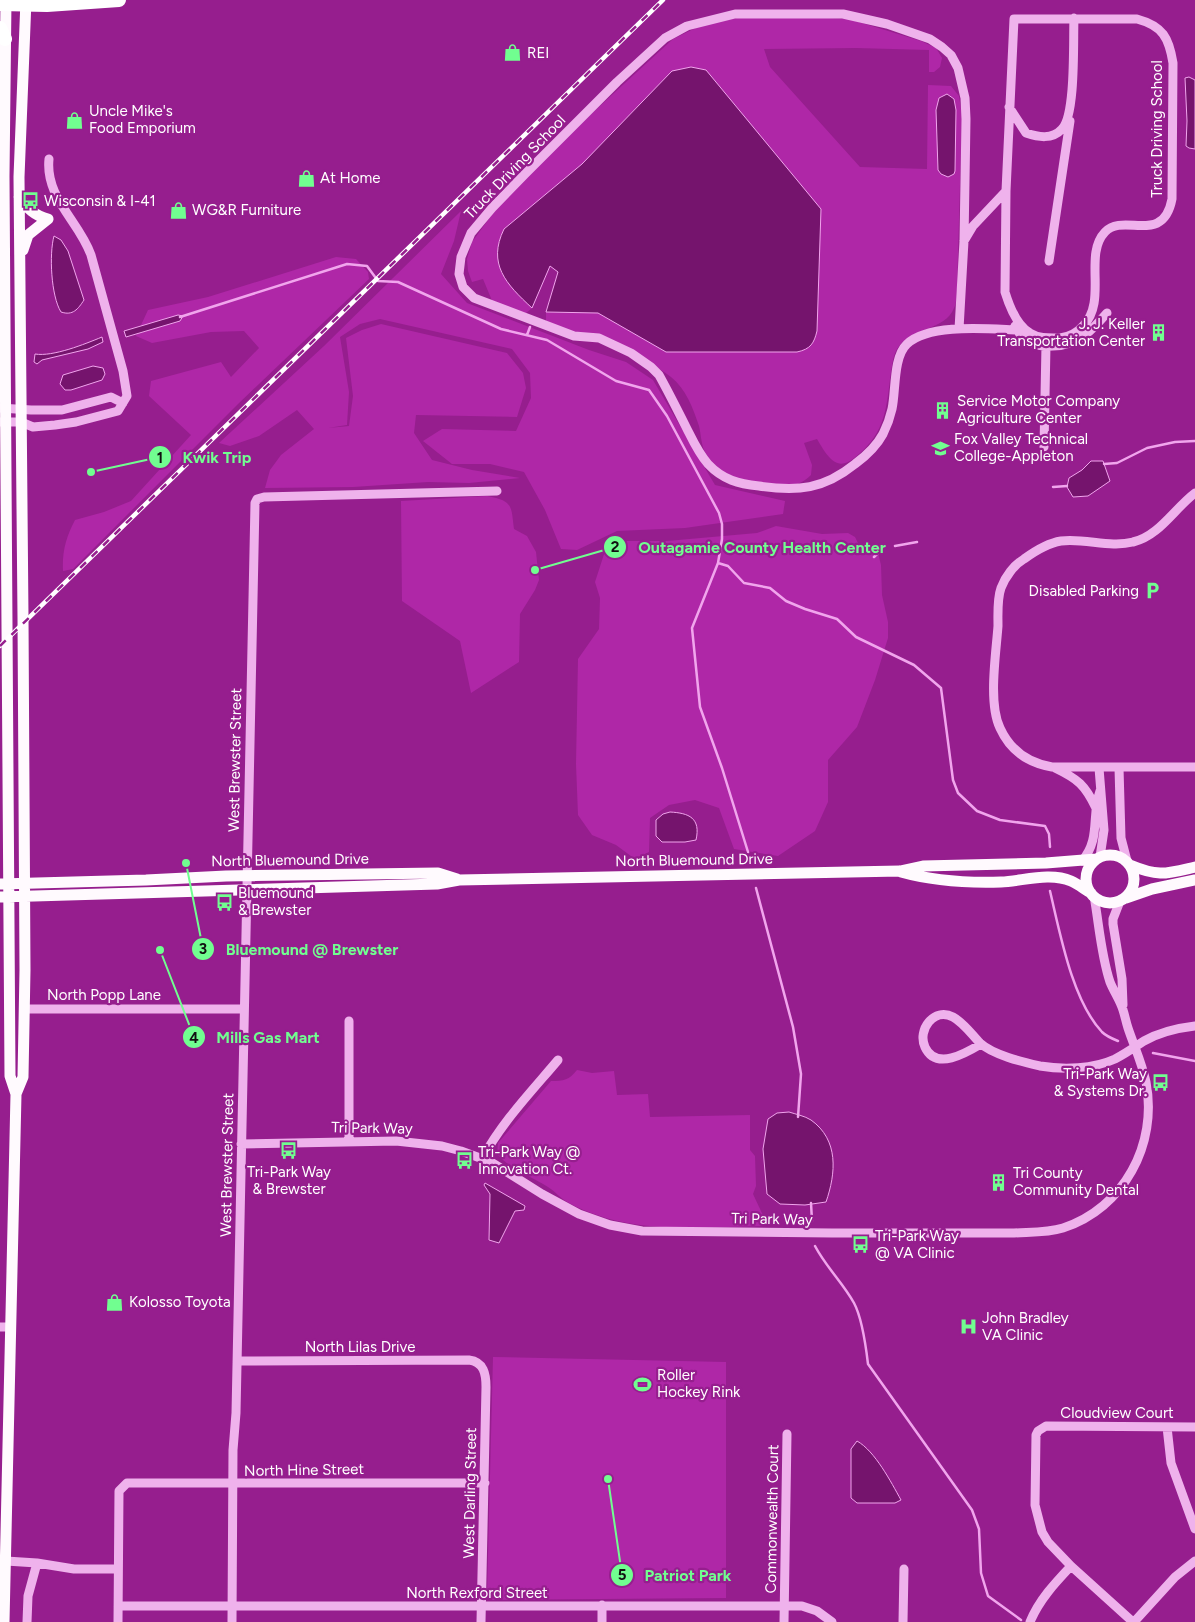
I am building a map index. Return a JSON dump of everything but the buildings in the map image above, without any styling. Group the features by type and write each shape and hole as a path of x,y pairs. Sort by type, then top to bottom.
{"highway":[{"path":"4,3 26,2 46,6 120,0"}],"main road":[{"path":"4,1622 6,1561 5,1327 16,1094 23,1076 24,1008 25,884 19,197 26,2"},
{"path":"4,3 2,33 2,176 5,897 10,1076 16,1094"},
{"path":"19,197 29,210 40,217 48,218"},
{"path":"19,269 26,238 34,228 48,218"},
{"path":"1195,867 1159,874 1146,871 1114,855 1098,858 1090,866 1087,884 1092,894 1106,902 1152,889 1195,880"},
{"name":"North Bluemound Drive","path":"5,897 437,884 459,880 900,871 923,866 1046,863 1098,858"},
{"path":"1122,899 1131,891 1134,882 1134,873 1128,863"},
{"name":"North Bluemound Drive","path":"900,871 922,878 1001,882 1054,877 1071,881 1092,894"},
{"name":"North Bluemound Drive","path":"5,884 246,876 438,873 459,880"}],"street":[{"name":"Truck Driving School","path":"959,329 964,241 966,119 965,98 958,68 951,55 942,46 930,39 850,14 735,14 687,26 665,38 492,208 471,233 460,257 460,280 463,287 474,298 574,336 599,338 631,353 659,375 699,452 708,464 723,477 730,480 769,488 794,489 820,485 840,476 868,454 878,443 888,423 897,370 904,349 913,339 944,330 1018,330"},
{"path":"1049,261 1072,108 1074,18"},
{"name":"Truck Driving School","path":"1074,18 1138,19 1151,23 1162,31 1168,42 1173,63 1172,199 1167,214 1158,222 1148,226 1117,225 1110,227 1103,234 1096,254 1094,310 1087,322 1080,330 1067,337 1042,338 1032,334 1022,326 1008,302 1005,292 1006,191 1014,19 1074,18"},
{"path":"1009,107 1026,133 1041,137 1048,136 1062,129 1066,122 1071,96"},
{"path":"3,422 21,422 34,427 76,422 118,411 127,396 123,371 91,255 85,242 63,209 51,184 48,168 49,159"},
{"path":"964,241 973,226 1006,191"},
{"path":"48,218 63,209"},
{"path":"1004,306 1022,337 1033,343 1057,346 1084,336 1106,313"},
{"path":"1044,447 1046,345"},
{"path":"3,408 62,410 111,397 123,403"},
{"name":"West Brewster Street","path":"232,1622 233,1484 255,503 257,499 264,497 282,496 497,491"},
{"path":"1097,808 1088,790 1079,781 1071,775 1052,767 1031,761 1012,748 1000,728 995,714 994,686 1000,590 1011,570 1022,560 1050,544 1064,541 1123,544 1132,542 1148,536 1195,493"},
{"path":"1052,767 1195,767"},
{"path":"1098,858 1104,830 1099,768"},
{"path":"1119,768 1121,838 1128,863"},
{"path":"1082,861 1089,852 1094,838 1097,800 1100,791"},
{"name":"Tri Park Way","path":"241,1144 396,1140 442,1146 482,1159 579,1214 610,1225 642,1231 832,1233 1053,1230 1080,1221 1099,1209 1122,1186 1137,1162 1146,1132 1148,1103 1146,1083 1123,1010 1110,982 1092,894"},
{"name":"Tri Park Way","path":"1122,899 1113,919 1113,924 1122,979 1123,1010"},
{"name":"North Popp Lane","path":"24,1008 244,1009"},
{"path":"981,1044 960,1055 943,1059 936,1057 927,1050 922,1034 930,1020 946,1015 952,1017 981,1044 1013,1059 1041,1066 1066,1068 1106,1062 1162,1033 1195,1026"},
{"path":"349,1021 349,1141"},
{"path":"482,1159 504,1123 558,1060"},
{"name":"North Lilas Drive","path":"237,1361 469,1360 481,1365"},
{"name":"West Darling Street","path":"481,1365 486,1376 481,1622"},
{"name":"Cloudview Court","path":"1071,1566 1048,1542 1042,1532 1036,1513 1034,1494 1036,1435 1040,1430 1046,1426 1195,1427"},
{"path":"1167,1427 1171,1463 1195,1529"},
{"name":"Commonwealth Court","path":"784,1622 787,1434"},
{"name":"North Hine Street","path":"118,1569 119,1491 127,1483 485,1483"},
{"path":"6,1561 37,1563 74,1569 118,1569 118,1622"},
{"path":"1030,1622 1045,1596 1071,1566 1133,1622 1175,1577 1195,1561"},
{"path":"27,1622 28,1596 37,1563"},
{"path":"903,1622 904,1569"},
{"path":"602,1605 602,1622"},
{"name":"North Rexford Street","path":"118,1606 784,1605 810,1607 832,1622"}],"shaded area":[{"path":"808,17 849,19 921,41 936,48 942,58 940,67 934,72 929,72 929,50 856,48 764,49 770,67 860,167 927,169 928,85 951,86 959,96 962,115 957,289 956,304 950,315 943,321 903,342 895,352 887,403 877,433 871,442 853,459 841,464 827,455 817,439 804,443 812,465 811,475 801,483 787,486 741,479 716,467 704,449 699,426 688,399 681,387 671,377 647,362 546,323 546,312 598,313 666,352 582,164 504,229 498,263 502,274 532,308 525,314 493,303 483,279 472,282 468,271 467,259 472,242 499,205 577,127 673,39 706,23 737,18"},
{"path":"691,67 706,70 821,209 817,331 811,345 802,351 666,352 598,313 546,312 558,272 550,266 532,308 507,282 502,273 498,253 499,241 504,229 582,164 672,71"},
{"path":"1189,77 1195,80 1195,149 1186,146 1185,78"},
{"path":"947,94 954,99 956,110 955,171 954,174 948,177 941,174 938,170 936,110 939,98"},
{"path":"461,211 454,241 441,274 467,303 589,350 626,362 653,380 715,485 785,501 783,514 685,528 617,531 577,550 561,549 545,510 524,472 490,464 452,464 423,441 442,429 516,431 531,398 530,373 512,349 380,319 360,324 340,337 349,392 347,425 328,428 349,426 353,396 346,338 362,330 381,324 507,353 523,373 526,388 517,417 416,415 414,433 432,460 472,470 520,478 469,483 428,482 353,487 265,488 270,470 281,455 314,429 297,410 259,436 230,446 219,443 324,346"},
{"path":"54,236 61,240 68,251 84,300 77,309 69,313 61,312 53,286 51,264"},
{"path":"336,257 356,259 368,272 369,279 238,404 73,569 63,571 65,545 75,520 104,512 131,501 191,435 149,396 151,381 221,362 231,377 259,348 244,331 211,332 152,343 136,336 148,310 208,297"},
{"path":"178,315 183,316 180,321 126,337 124,331"},
{"path":"102,337 103,342 88,349 42,360 37,364 34,362 35,354 60,352"},
{"path":"93,366 103,368 105,374 102,380 71,390 65,390 60,384 63,375"},
{"path":"1091,461 1103,461 1110,481 1088,496 1073,497 1067,487 1069,478 1082,470"},
{"path":"487,496 502,500 509,505 514,529 527,536 536,552 539,580 520,614 519,662 471,693 460,641 402,601 401,501"},
{"path":"776,526 822,534 848,533 855,537 860,547 877,549 881,565 882,595 888,622 888,638 875,680 857,727 828,760 828,802 815,831 778,856 734,849 719,808 695,800 669,805 650,818 649,852 635,859 616,845 592,835 578,815 576,764 578,659 599,629 600,598 595,582 606,548 622,541 667,541 757,533"},
{"path":"670,812 688,815 692,818 697,826 696,840 662,842 656,836 656,820 663,814"},
{"path":"577,1070 592,1073 614,1071 617,1095 648,1094 650,1117 750,1115 750,1150 755,1156 756,1186 753,1194 768,1226 692,1228 641,1225 616,1221 592,1214 563,1200 548,1187 502,1159 497,1154 498,1143 551,1081 566,1079"},
{"path":"789,1112 811,1120 827,1137 831,1147 833,1169 826,1202 805,1205 780,1204 767,1194 763,1149 768,1119 777,1113"},
{"path":"485,1183 525,1206 524,1210 515,1211 499,1243 489,1240 490,1194 484,1185"},
{"path":"493,1357 726,1362 726,1598 491,1600 487,1595"},
{"path":"857,1441 876,1459 901,1500 895,1503 857,1503 851,1498 851,1449"}],"waterway":[{"path":"180,317 347,264 367,266 378,281 398,282 501,329 547,340 616,381 649,390 667,416 719,513 722,524 722,539 718,563 692,628 700,707 722,768 748,852"},
{"path":"527,335 530,327"},
{"path":"1104,464 1117,463 1147,448 1175,442 1195,441"},
{"path":"1053,487 1067,486"},
{"path":"895,546 917,542"},
{"path":"874,557 879,552"},
{"path":"718,563 728,566 744,583 770,588 786,601 837,619 856,637 914,665 941,688 953,780 958,793 977,811 1000,820 1045,826 1049,834 1050,847"},
{"path":"756,888 793,1027 801,1074 798,1117"},
{"path":"1050,891 1068,965 1083,1002 1102,1032 1118,1041"},
{"path":"1153,1053 1195,1061"},
{"path":"811,1203 812,1221"},
{"path":"815,1246 857,1309 868,1364 972,1510 979,1529 981,1573 988,1596 1021,1620"}],"railway":[{"path":"0,646 663,0"}],"place":[{"name":"REI","path":"513,53"},
{"name":"Uncle Mike's Food Emporium","path":"75,120"},
{"name":"At Home","path":"306,178"},
{"name":"Wisconsin & I-41","path":"30,201"},
{"name":"WG&R Furniture","path":"178,210"},
{"name":"J. J. Keller Transportation Center","path":"1159,333"},
{"name":"Service Motor Company Agriculture Center","path":"943,410"},
{"name":"Fox Valley Technical College-Appleton","path":"940,448"},
{"name":"Kwik Trip","path":"91,472"},
{"name":"Outagamie County Health Center","path":"535,570"},
{"name":"Disabled Parking","path":"1153,591"},
{"name":"Bluemound @ Brewster","path":"186,863"},
{"name":"Bluemound & Brewster","path":"224,902"},
{"name":"Mills Gas Mart","path":"160,950"},
{"name":"Tri-Park Way & Systems Dr.","path":"1161,1083"},
{"name":"Tri-Park Way & Brewster","path":"289,1151"},
{"name":"Tri-Park Way @ Innovation Ct.","path":"464,1161"},
{"name":"Tri County Community Dental","path":"999,1182"},
{"name":"Tri-Park Way @ VA Clinic","path":"861,1245"},
{"name":"Kolosso Toyota","path":"115,1302"},
{"name":"John Bradley VA Clinic","path":"968,1327"},
{"name":"Roller Hockey Rink","path":"643,1384"},
{"name":"Patriot Park","path":"608,1479"}]}
